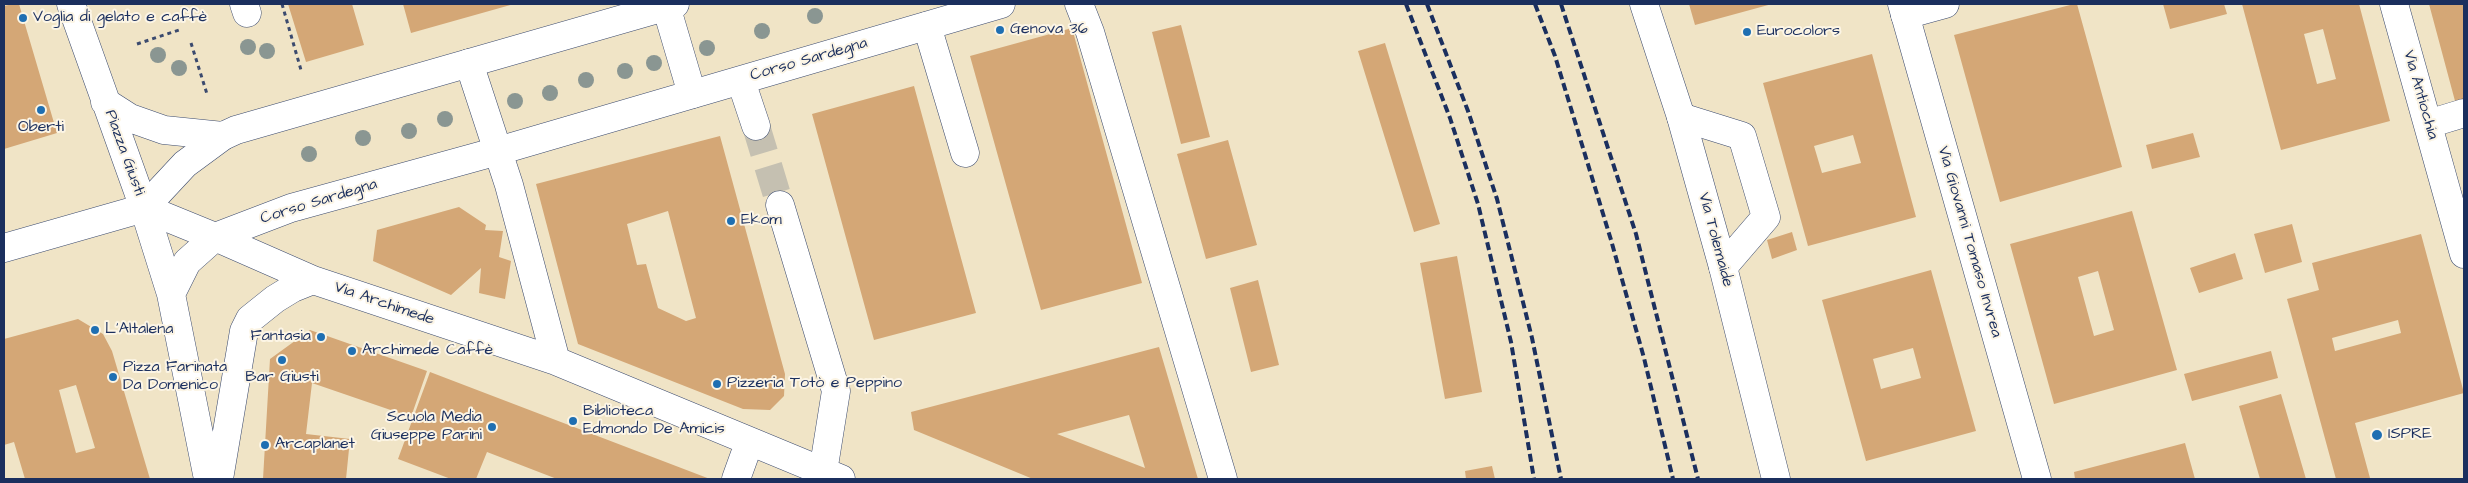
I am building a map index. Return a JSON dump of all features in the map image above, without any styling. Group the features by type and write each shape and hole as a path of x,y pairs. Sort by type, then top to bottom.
{"main road":[{"path":"71,4 105,102"},
{"name":"Corso Sardegna","path":"215,237 291,208 498,151 1001,4"},
{"path":"1079,4 1093,41 1222,479"},
{"name":"Via Tolemaide","path":"1644,4 1681,117 1723,267 1776,479"},
{"path":"1903,10 1945,4"},
{"name":"Via Antiochia","path":"2394,4 2428,124 2455,184 2464,254"},
{"path":"4,248 144,208 185,164 223,136 246,127 670,5 692,94"},
{"name":"Via Giovanni Tomaso Invrea","path":"1903,10 2037,479"},
{"path":"927,26 965,153"},
{"path":"469,64 498,151 538,289 556,361"},
{"path":"740,81 756,126"},
{"name":"Piazza Giusti","path":"105,102 130,118 164,130 223,136"},
{"name":"Piazza Giusti","path":"105,102 144,208 171,294 208,479"},
{"path":"2428,124 2464,113"},
{"path":"1681,117 1742,136 1766,217 1723,267"},
{"path":"780,205 836,391 821,475"},
{"path":"144,208 215,237 187,262 171,294"},
{"name":"Via Archimede","path":"215,237 313,280 556,361 821,475"},
{"path":"219,479 244,331 250,319 275,299 313,280"},
{"path":"736,479 749,443"}],"path":[{"path":"282,4 301,70"},
{"path":"137,44 179,30"},
{"path":"191,42 208,94"}],"building":[{"path":"19,4 57,133 4,149 4,6"},
{"path":"288,4 352,4 364,45 306,62"},
{"path":"403,4 514,4 411,33"},
{"path":"1689,4 1772,4 1695,25"},
{"path":"2077,4 2122,167 2000,202 1954,35"},
{"path":"2163,4 2224,4 2227,14 2170,29"},
{"path":"2242,4 2359,4 2390,121 2281,150","holes":["2323,29 2336,79 2317,84 2304,34"]},
{"path":"2429,4 2464,4 2464,99 2455,101"},
{"path":"1181,25 1210,137 1181,144 1152,32"},
{"path":"1072,28 1142,283 1041,310 970,56"},
{"path":"1385,43 1440,224 1414,232 1358,51"},
{"path":"1872,54 1916,217 1808,246 1763,83","holes":["1853,135 1861,163 1822,173 1814,146"]},
{"path":"914,86 976,313 874,340 812,114"},
{"path":"2193,133 2200,157 2152,169 2146,145"},
{"path":"720,136 785,374 784,396 770,410 743,409 578,344 536,184","holes":["668,211 696,318 686,321 658,308 646,264 637,265 627,224"]},
{"path":"1228,140 1257,245 1206,259 1177,154"},
{"path":"459,207 486,225 485,230 503,231 499,257 511,261 505,299 479,293 481,268 451,295 373,261 377,230"},
{"path":"2132,211 2177,370 2054,404 2010,244","holes":["2098,271 2114,330 2094,336 2078,277"]},
{"path":"2292,224 2302,262 2265,273 2254,234"},
{"path":"1792,232 1797,250 1772,259 1767,240"},
{"path":"2421,234 2464,393 2355,423 2370,478 2336,479 2287,299 2319,290 2312,263","holes":["2398,320 2401,333 2335,351 2332,338"]},
{"path":"2235,253 2243,279 2199,293 2190,268"},
{"path":"1457,256 1482,392 1445,399 1420,263"},
{"path":"1931,270 1976,431 1866,461 1822,300","holes":["1913,348 1921,378 1881,389 1873,359"]},
{"path":"1258,280 1279,365 1251,372 1230,288"},
{"path":"78,319 103,334 112,351 150,479 25,479 14,442 4,445 4,339","holes":["76,385 95,448 76,453 59,390"]},
{"path":"310,330 427,371 411,417 312,383 306,434 350,439 346,479 263,479 270,359"},
{"path":"1159,347 1198,479 1033,479 914,430 911,412","holes":["1129,415 1145,468 1057,434"]},
{"path":"2271,351 2278,378 2192,401 2184,374"},
{"name":"Scuola Media Giuseppe Parini","path":"430,372 710,479 557,479 487,452 476,479 451,479 398,459"},
{"path":"2281,394 2306,479 2260,479 2239,406"},
{"path":"2185,443 2195,479 2075,479 2074,472"},
{"path":"1492,466 1495,479 1466,479 1465,471"}],"tunnel":[{"path":"756,126 780,205"}],"railway":[{"path":"1406,4 1450,118 1478,204 1511,342 1534,479"},
{"path":"1427,4 1468,111 1497,199 1532,338 1561,479"},
{"path":"1535,4 1555,56 1611,240 1644,358 1673,479"},
{"path":"1561,4 1636,234 1698,479"}],"place":[{"name":"Voglia di gelato e caffè","path":"23,18"},
{"name":"Genova 36","path":"1000,30"},
{"name":"Eurocolors","path":"1747,32"},
{"name":"Oberti","path":"41,110"},
{"name":"Ekom","path":"731,221"},
{"name":"L'Altalena","path":"95,330"},
{"name":"Fantasia","path":"321,337"},
{"name":"Archimede Caffè","path":"352,351"},
{"name":"Bar Giusti","path":"282,360"},
{"name":"Pizza Farinata Da Domenico","path":"113,377"},
{"name":"Pizzeria Totò e Peppino","path":"717,384"},
{"name":"Biblioteca Edmondo De Amicis","path":"573,421"},
{"name":"Scuola Media Giuseppe Parini","path":"492,427"},
{"name":"ISPRE","path":"2377,435"},
{"name":"Arcaplanet","path":"265,445"}]}
